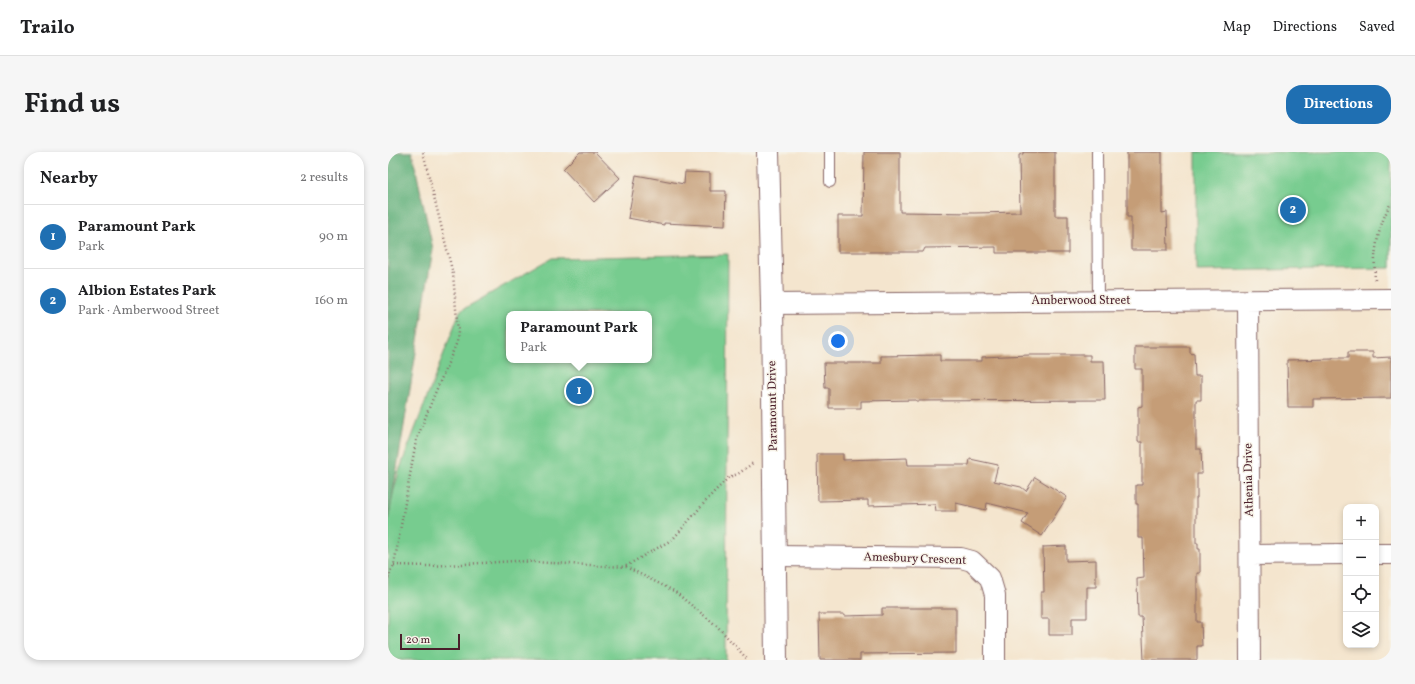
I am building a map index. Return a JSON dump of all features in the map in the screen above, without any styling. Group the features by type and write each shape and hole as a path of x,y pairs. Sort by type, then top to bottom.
{"street":[{"name":"Paramount Drive","path":"768,152 772,304 776,660"},
{"name":"Amberwood Street","path":"772,304 1098,300 1383,299"},
{"name":"Athenia Drive","path":"1248,300 1250,660"},
{"path":"1250,555 1343,554"},
{"path":"1379,554 1391,554"},
{"name":"Amesbury Crescent","path":"775,556 961,558 972,561 990,578 995,594 995,660"}],"lane":[{"path":"830,152 830,182"},
{"path":"1097,152 1098,300"}],"path":[{"path":"388,578 394,565 416,441 457,342 458,332 453,274 423,152"},
{"path":"1383,299 1374,268 1380,228 1391,203"},
{"path":"626,567 673,539 712,494 729,477 738,474 774,450"},
{"path":"394,565 430,566 515,561 626,567 674,591 717,626 748,660"}],"green space":[{"path":"388,152 412,152 433,249 388,523"},
{"path":"1196,152 1391,152 1391,268 1196,271"},
{"path":"728,254 726,660 388,660 388,512 399,471 460,311 552,258"}],"building":[{"path":"580,152 595,152 620,178 594,202 563,169"},
{"path":"864,152 900,152 900,212 974,213 1020,212 1019,155 1023,154 1023,152 1055,152 1055,216 1068,216 1068,253 996,253 996,247 925,248 923,252 838,252 838,216 863,216"},
{"path":"1127,152 1162,152 1162,213 1167,212 1168,250 1131,250 1131,217 1127,217"},
{"path":"685,172 710,173 710,191 726,191 725,226 664,223 664,225 628,218 636,175 684,184"},
{"path":"1135,347 1190,347 1190,353 1194,354 1195,376 1201,376 1201,400 1196,400 1196,449 1201,449 1202,474 1197,474 1196,543 1198,543 1198,549 1200,549 1200,573 1197,573 1197,622 1201,622 1202,646 1197,646 1197,660 1144,660 1142,617 1138,617 1137,579 1144,578 1143,538 1138,538 1138,504 1136,504 1136,485 1142,485 1142,442 1138,442 1138,407 1142,406 1142,369 1135,369"},
{"path":"1348,352 1373,352 1373,358 1391,357 1391,398 1313,399 1313,407 1288,407 1287,360 1348,358"},
{"path":"940,355 940,361 982,361 982,357 1090,355 1090,361 1104,361 1105,400 861,401 861,408 829,408 829,388 825,388 824,363 881,363 881,356"},
{"path":"817,454 843,454 843,460 907,458 908,465 969,465 970,459 998,465 994,481 1021,487 1026,491 1035,477 1067,497 1042,536 1022,523 1028,513 987,503 986,510 956,503 956,511 936,511 935,504 868,506 868,500 818,501"},
{"path":"1066,546 1066,561 1096,560 1096,587 1087,587 1087,618 1072,618 1072,635 1049,635 1049,619 1041,619 1041,592 1044,592 1043,547"},
{"path":"882,608 956,608 956,653 860,654 860,660 820,660 819,614 844,614 844,616 882,615"}],"place":[{"name":"Albion Estates Park","path":"1293,210"},
{"name":"Paramount Park","path":"579,391"}]}
